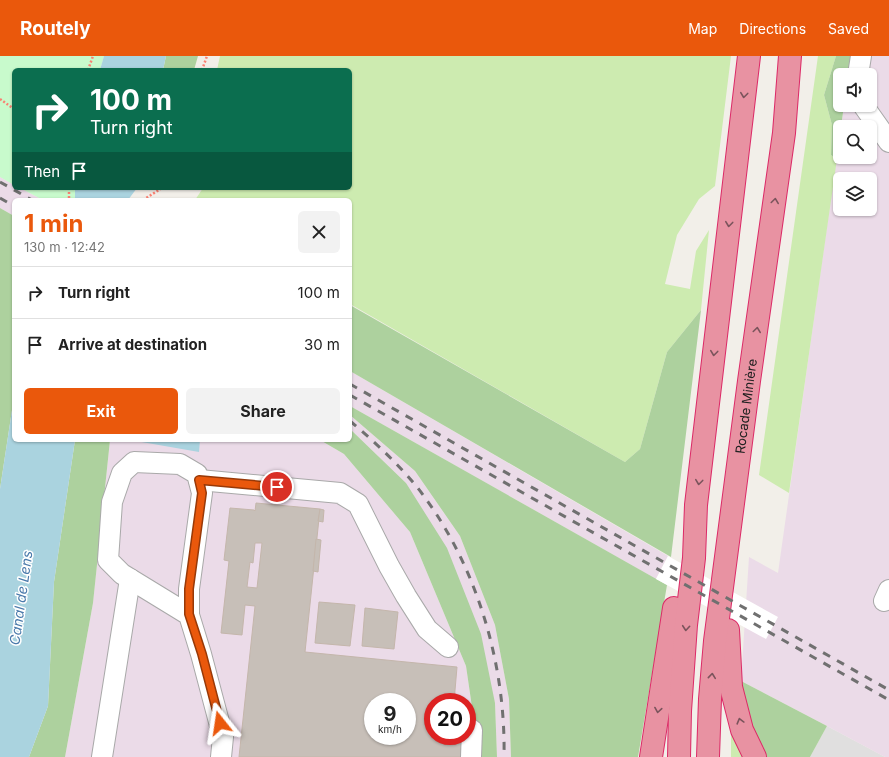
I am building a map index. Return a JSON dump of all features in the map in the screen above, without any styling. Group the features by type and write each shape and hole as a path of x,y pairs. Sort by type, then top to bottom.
{"highway":[{"path":"679,757 680,711 686,625 694,558 696,505 749,56"},
{"name":"Rocade Minière","path":"708,757 712,670 784,133 790,56"},
{"path":"784,133 798,102 805,56"},
{"path":"651,757 680,569 696,505"},
{"path":"728,549 728,641 731,687 742,730 755,757"}],"lane":[{"path":"859,68 861,56"},
{"path":"868,112 889,142"},
{"path":"189,614 122,574 108,560 112,502 122,473 134,462 180,464 197,474 199,480 202,493 189,589 189,614 202,654 224,736 222,757"},
{"path":"199,480 340,493 358,504 406,596 427,629 448,647"},
{"path":"102,757 130,579"},
{"path":"471,745 471,757"}],"path":[{"path":"89,68 93,56"},
{"path":"203,68 206,56"},
{"path":"0,99 12,108"},
{"path":"146,198 159,190"}],"shaded area":[{"path":"852,56 889,56 889,757 885,757 741,681 749,557 778,573 833,184 833,216 877,216 877,172 835,172 836,164 877,164 877,120 842,120 843,112 877,112 877,68 850,68"},
{"path":"0,177 12,184 12,190 24,190 39,198 12,198 12,215 0,208"},
{"path":"352,372 668,556 656,579 352,407"},
{"path":"352,417 415,471 460,536 495,625 509,699 511,757 497,757 495,703 406,483 352,431"},
{"path":"110,442 323,442 344,454 410,532 466,666 470,693 424,693 424,745 476,745 476,734 478,757 65,757 93,603"},
{"path":"827,726 885,757 810,757"}],"green space":[{"path":"0,56 104,56 101,68 12,68 12,184 0,177"},
{"path":"166,56 198,56 195,68 163,68"},
{"path":"220,56 731,56 715,186 699,199 677,235 665,284 690,289 696,251 709,230 701,310 667,352 640,449 625,462 352,305 352,198 196,198 202,190 352,190 352,68 217,68"},
{"path":"818,56 836,56 824,95 832,125 831,155 833,156 833,164 836,164 835,172 833,172 833,187 789,493 759,475"},
{"path":"836,56 852,56 850,68 833,68 833,112 843,112 842,120 833,120 833,156 831,155 832,125 824,95"},
{"path":"24,190 75,190 76,198 39,198"},
{"path":"0,208 12,215 12,410 0,489"},
{"path":"352,306 625,462 640,449 667,352 701,310 671,557 352,372"},
{"path":"352,407 667,585 638,757 511,757 509,699 495,625 460,536 415,471 352,417"},
{"path":"352,431 406,483 447,548 481,634 495,703 497,757 478,757 476,734 476,693 470,693 466,666 410,532 344,454 323,442 352,442"},
{"path":"75,442 110,442 93,603 65,757 29,757 48,706 54,582"},
{"path":"741,681 827,726 810,757 767,757 753,734"},
{"path":"731,715 750,757 731,757"}],"water":[{"path":"104,56 166,56 163,68 101,68"},
{"path":"75,190 136,190 130,198 75,198"},
{"name":"Canal de Lens","path":"12,410 12,442 75,442 54,582 48,706 29,757 0,757 0,489"},
{"path":"142,442 200,442 199,452"}],"pier":[{"path":"668,556 778,617 766,639 656,579"}],"building":[{"path":"256,503 320,509 305,652 457,667 455,693 424,693 424,745 466,745 465,757 239,757 255,606 245,605 242,635 221,633 229,561 224,560 230,508 255,511","holes":["255,543 262,543 257,588 247,587 250,562 253,563"]},
{"path":"320,509 324,510 323,522 318,521"},
{"path":"316,539 321,540 318,572 313,571"},
{"path":"319,602 355,605 350,646 315,643"},
{"path":"365,608 398,612 394,649 362,646"}],"railway":[{"path":"0,182 12,189"},
{"path":"14,190 28,198"},
{"path":"0,198 12,205"},
{"path":"352,385 889,690"},
{"path":"352,396 889,700"},
{"path":"352,423 385,452 417,487 438,516 456,548 471,581 493,650 500,686 504,757"}],"route":[{"path":"220,723 202,654 189,614 189,589 202,493 199,480 277,487"}]}
